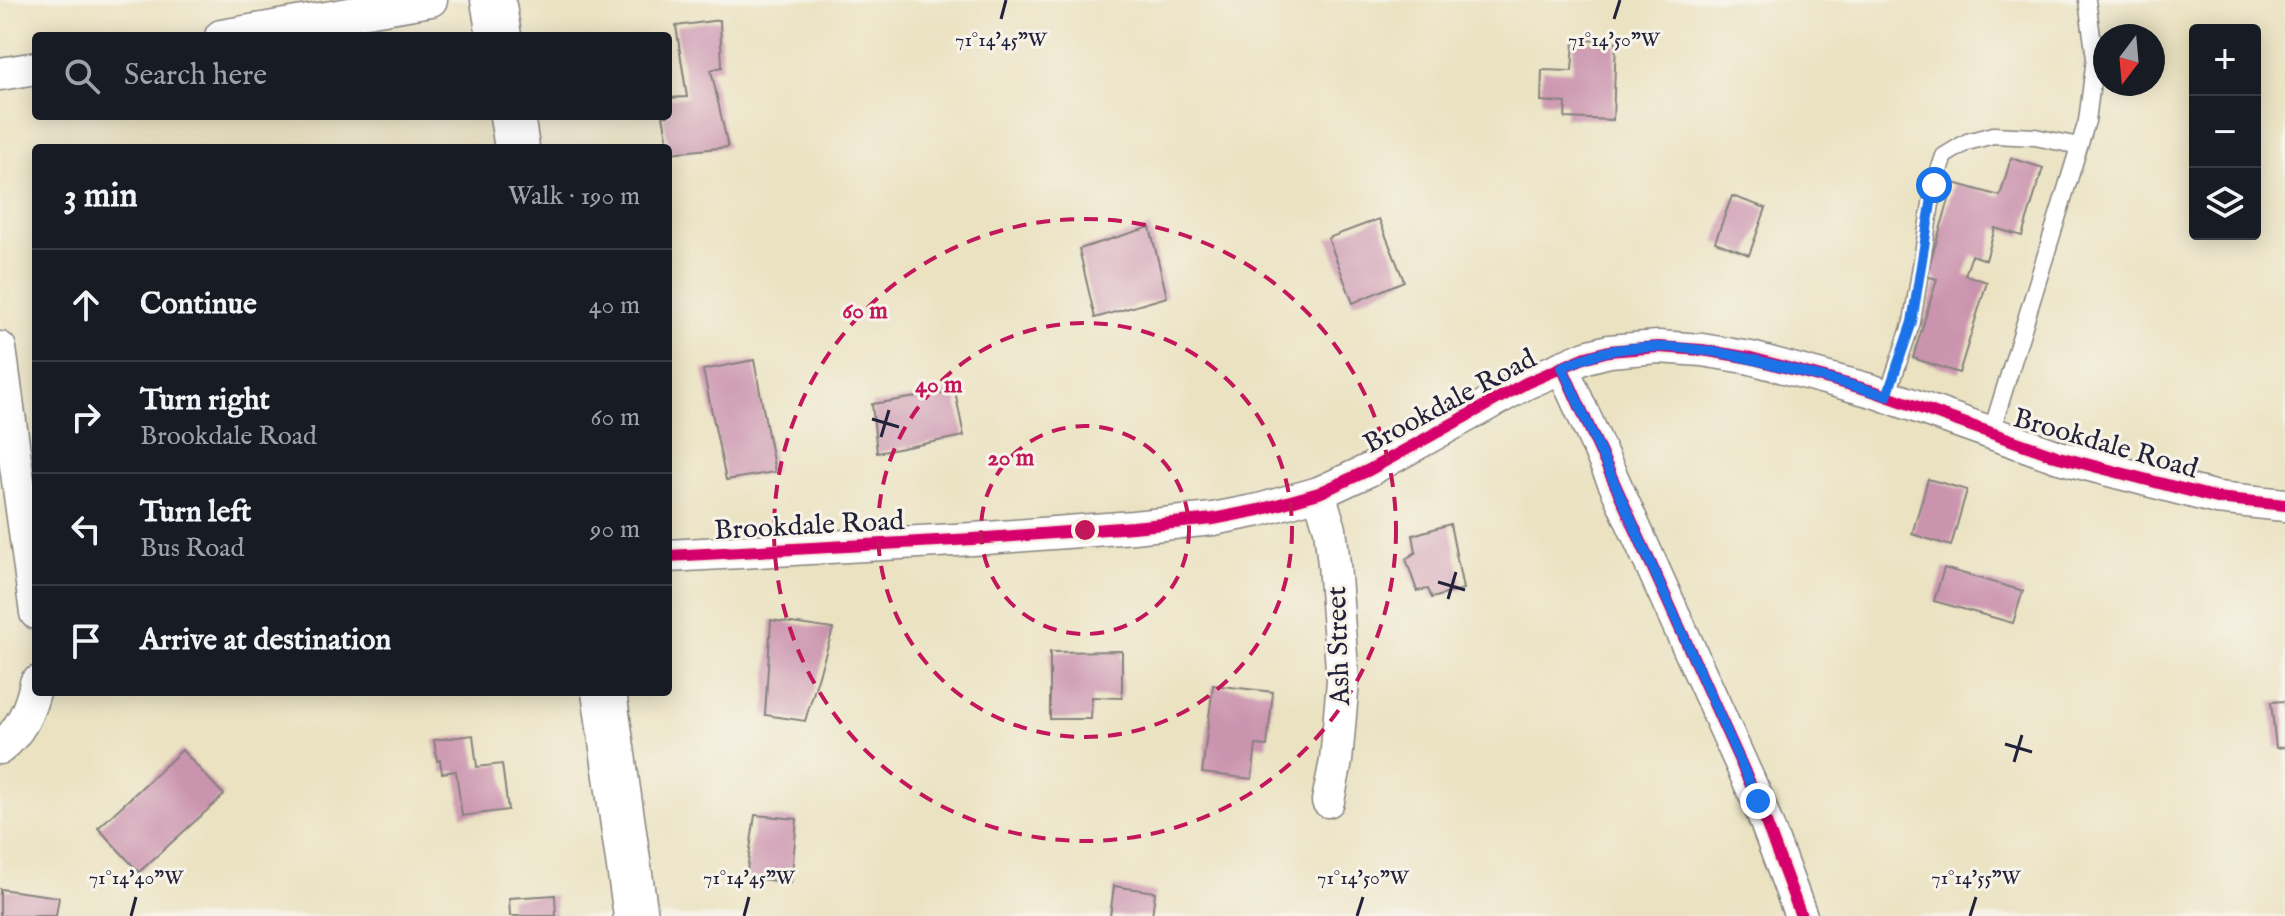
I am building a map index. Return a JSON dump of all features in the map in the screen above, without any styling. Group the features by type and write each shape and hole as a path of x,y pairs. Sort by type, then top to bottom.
{"street":[{"path":"244,32 431,0"},
{"path":"493,0 498,32"},
{"path":"0,74 32,69"},
{"path":"513,120 516,144"},
{"name":"Brookdale Road","path":"672,556 973,539 1213,519 1259,510 1319,493 1369,470 1526,383 1586,357 1609,351 1658,347 1751,358 1887,396 2059,457 2217,498 2285,505"},
{"path":"0,348 32,584"},
{"path":"1562,367 1758,801 1801,916"},
{"name":"Ash Street","path":"1319,493 1330,529 1343,681 1336,761 1328,801"},
{"path":"0,748 12,739 34,696"},
{"path":"605,696 636,916"}],"lane":[{"path":"1991,433 2087,121 2095,58 2087,0"},
{"path":"1887,396 1912,322 1934,185 1944,156 1967,142 1993,135 2035,137 2079,146"}],"building":[{"path":"720,20 722,67 711,70 728,147 672,153 664,120 672,120 672,98 687,97 676,26"},
{"path":"1574,40 1616,41 1613,120 1565,118 1566,103 1541,101 1542,70 1572,71"},
{"path":"2011,158 2043,168 2022,236 1995,228 1986,260 1972,255 1965,275 1987,282 1959,373 1913,358 1937,279 1926,276 1954,183 2000,196"},
{"path":"1732,196 1766,208 1749,255 1715,242"},
{"path":"1379,219 1404,281 1353,303 1328,238"},
{"path":"1150,227 1167,297 1095,318 1079,249"},
{"path":"754,360 775,472 726,480 703,370"},
{"path":"955,391 964,436 877,453 872,404"},
{"path":"1928,479 1967,490 1951,546 1912,534"},
{"path":"1450,524 1463,589 1432,598 1428,589 1417,591 1406,559 1416,552 1413,535"},
{"path":"1944,568 2023,591 2013,623 1934,601"},
{"path":"771,620 833,629 805,721 765,715"},
{"path":"1122,651 1122,698 1092,697 1091,719 1050,719 1050,652"},
{"path":"1213,685 1273,692 1267,746 1256,745 1252,779 1202,773"},
{"path":"2285,701 2285,747 2276,748 2271,702"},
{"path":"473,735 477,767 502,764 508,810 462,816 456,771 442,773 434,740"},
{"path":"182,750 224,795 139,872 98,828"},
{"path":"755,815 797,819 791,883 746,877"},
{"path":"1114,886 1155,892 1152,916 1110,916"},
{"path":"0,889 59,897 56,916 0,916"},
{"path":"555,895 556,916 510,916 509,898"}],"cycle path":[{"path":"672,556 1133,527 1213,519 1259,510 1319,493 1369,470 1526,383 1586,357 1609,351 1658,347 1751,358 1873,391 2059,457 2217,498 2285,505"},
{"path":"1562,367 1758,801 1801,916"}],"route":[{"path":"1758,801 1562,367 1609,351 1658,347 1702,350 1751,358 1887,396 1912,322 1934,185"}]}
